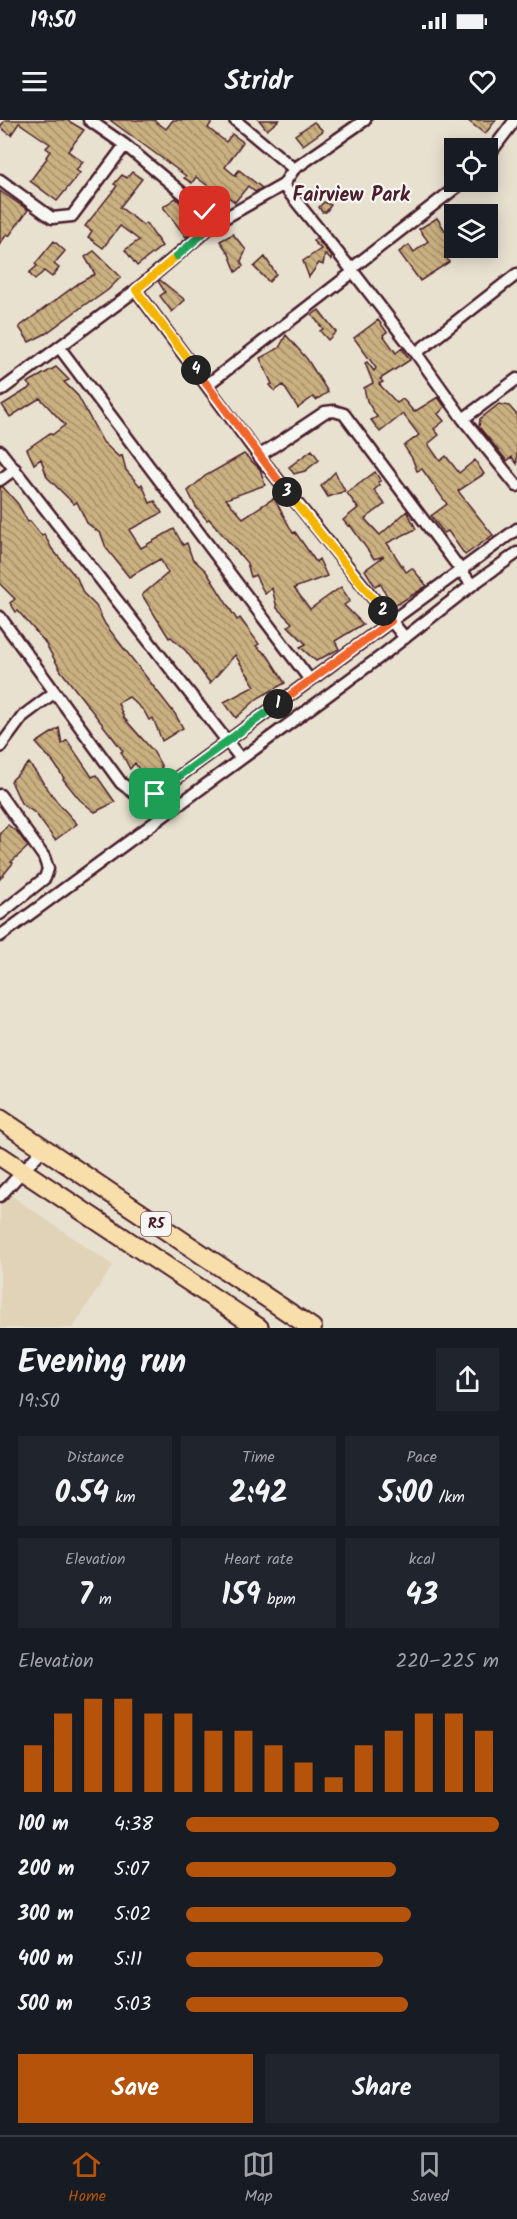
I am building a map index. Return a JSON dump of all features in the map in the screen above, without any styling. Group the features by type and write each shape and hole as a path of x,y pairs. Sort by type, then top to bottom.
{"highway":[{"name":"R5","path":"0,1119 312,1328"},
{"name":"R5","path":"0,1156 258,1328"}],"street":[{"path":"89,120 125,145 205,212 214,224"},
{"path":"0,391 136,290 214,224 283,184 294,169 365,120"},
{"path":"498,143 515,120"},
{"path":"240,121 294,169"},
{"path":"0,180 52,218 72,216 125,145"},
{"path":"283,184 352,270 463,419 517,486"},
{"path":"207,386 450,192"},
{"path":"416,353 517,274"},
{"path":"136,290 259,456 405,638"},
{"path":"59,347 310,680"},
{"path":"463,419 517,379"},
{"path":"259,456 325,412 334,411 344,414 472,585"},
{"path":"0,451 241,759"},
{"path":"0,480 15,469"},
{"path":"1,619 121,783 138,796 155,794 517,529"},
{"path":"0,936 517,553"},
{"path":"0,747 23,716 55,692"},
{"path":"0,795 44,857 48,869 45,878 0,914"},
{"path":"0,1196 43,1149"}],"shaded area":[{"path":"0,1188 113,1265 73,1328 0,1328"}],"building":[{"path":"5,120 67,120 84,130 68,151 83,162 76,170 80,173 57,201 30,181 47,158 50,151 46,148 50,144 19,123 11,135 0,127"},
{"path":"110,120 154,120 166,129 173,120 213,120 208,128 226,142 232,134 243,142 225,167 237,177 235,175 239,170 262,188 255,192 248,186 235,202 228,197 222,205 212,197 216,192 196,177 192,183 184,178 186,176"},
{"path":"259,120 279,120 267,130"},
{"path":"467,120 496,120 485,134"},
{"path":"314,122 323,131 303,145 295,135"},
{"path":"132,172 142,179 120,207 143,225 146,223 162,246 137,266 125,250 139,240 120,226 103,248 88,237 92,231 85,226 117,186 114,184 122,175 127,178"},
{"path":"0,191 28,210 9,236 7,234 0,244"},
{"path":"176,198 194,218 197,215 204,223 186,237 163,207"},
{"path":"324,202 331,205 326,212 322,212 319,207"},
{"path":"437,218 444,229 444,258 449,262 420,281 399,252 409,245 414,252 428,241 419,229"},
{"path":"233,234 246,250 241,261 243,266 236,272 229,254 220,241"},
{"path":"316,238 332,257 331,260 325,254 323,265 319,263 309,277 303,261 321,249 313,241"},
{"path":"54,241 65,251 54,264 59,268 52,277 44,271 35,280 29,273 37,266 35,264"},
{"path":"94,251 121,277 108,290 45,334 29,342 19,327 95,274 85,257"},
{"path":"265,257 276,274 269,282 254,267"},
{"path":"160,280 185,300 172,312 160,296 165,292 158,281"},
{"path":"319,310 336,332 328,340 320,331 323,329 312,315"},
{"path":"378,320 387,332 383,335 396,353 402,348 410,360 380,379 383,382 379,384 397,403 403,399 414,412 438,397 445,407 438,414 444,421 434,429 439,435 428,444 440,461 446,456 459,473 475,460 484,474 458,491 493,535 465,555 448,531 444,533 431,516 447,504 422,469 417,471 404,446 419,435 403,414 380,432 371,420 377,417 367,401 364,388 373,383 365,363 367,362 374,371 376,368 354,338"},
{"path":"286,335 307,359 328,392 316,400 313,397 298,408 283,385 275,391 270,385 272,384 260,358 279,348"},
{"path":"56,367 69,380 64,382 78,396 103,442 119,457 122,455 126,470 140,486 142,484 150,503 155,501 162,513 129,530 141,548 174,529 183,545 187,543 192,558 206,571 237,620 240,618 259,644 256,646 268,656 285,683 258,698 236,718 224,702 255,686 235,655 210,683 186,651 171,637 169,638 142,595 168,573 160,559 129,577 106,548 101,534 87,523 77,502 74,504 47,477 41,459 34,464 27,449 65,425 40,398 10,417 2,405 31,387 27,383"},
{"path":"499,404 509,406 517,415 517,464 512,457 507,461 479,427 480,419"},
{"path":"312,450 319,460 305,471 294,474 289,467"},
{"path":"244,454 260,469 265,485 226,499 243,518 274,498 293,533 295,532 316,562 319,559 327,576 294,588 310,609 341,587 350,601 344,605 363,624 335,641 339,649 316,661 300,647 306,644 288,626 292,623 277,608 272,588 265,594 255,575 251,577 247,563 196,507 188,491 205,476"},
{"path":"335,472 345,491 328,497 321,486"},
{"path":"375,472 381,481 374,490 385,504 365,519 380,535 407,511 416,529 387,543 406,572 412,568 427,586 393,607 380,583 375,586 365,570 384,556 374,559 350,525 348,526 343,520 358,508 347,493"},
{"path":"0,487 3,487 18,504 28,522 30,521 42,536 44,534 52,549 77,578 83,593 96,606 105,624 175,714 183,728 162,741 153,718 149,720 144,711 129,697 118,703 124,718 153,751 162,767 146,781 135,763 130,769 121,752 123,751 61,671 44,641 18,611 16,612 10,603 15,599 0,584"},
{"path":"59,728 62,744 67,740 92,777 96,775 115,802 95,812 80,800 63,779 54,763 36,743"},
{"path":"29,763 58,803 77,824 55,840 36,814 21,803 11,781"},
{"path":"8,825 18,833 28,847 11,862 13,863 0,879 0,833"}],"district":[{"name":"Fairview Park","path":"351,196"}],"route":[{"path":"155,794 391,621 259,456 136,290 214,224 205,212"}]}
